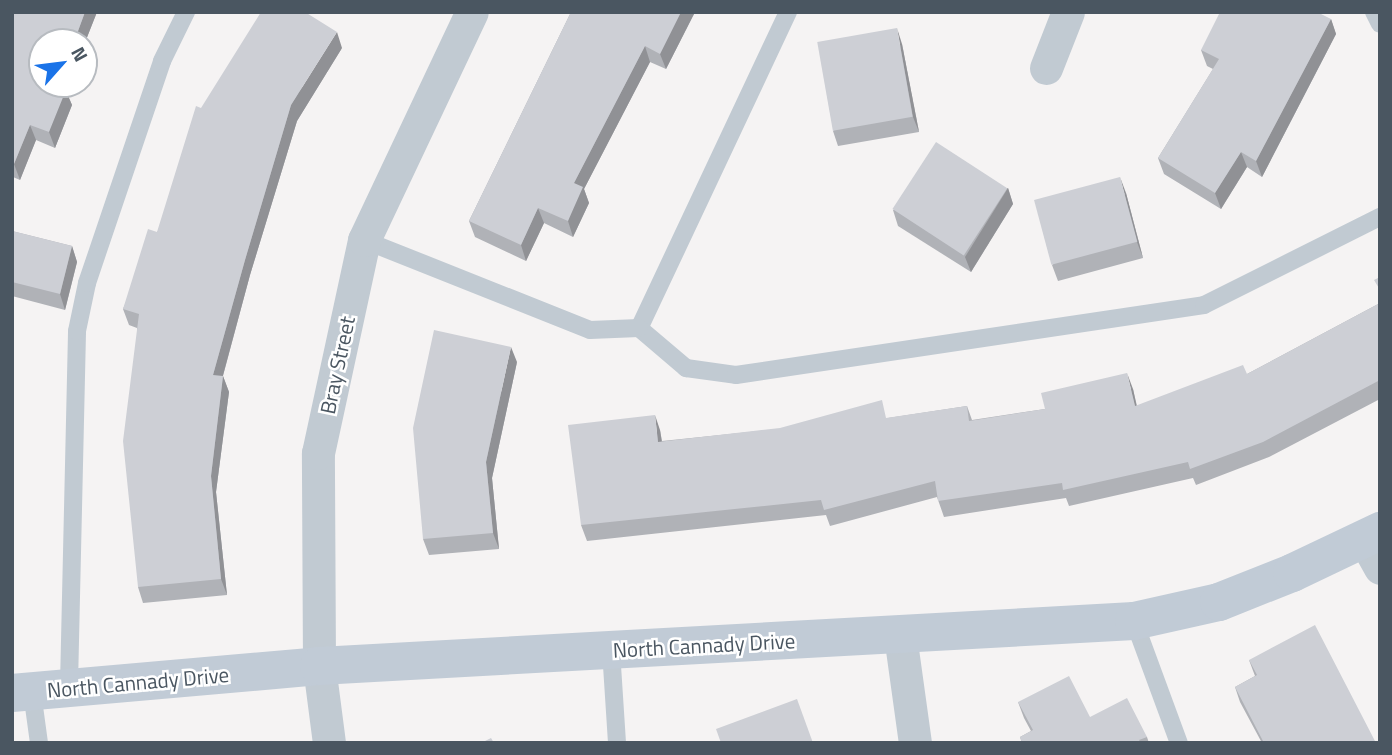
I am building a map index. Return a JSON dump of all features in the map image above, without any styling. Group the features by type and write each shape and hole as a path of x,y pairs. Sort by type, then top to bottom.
{"street":[{"name":"Bray Street","path":"329,743 319,666 318,453 364,240 472,12"},
{"path":"1046,68 1068,12"},
{"name":"North Cannady Drive","path":"22,692 69,685 319,666 1134,621 1219,602 1375,546"},
{"path":"900,635 915,743"}],"lane":[{"path":"69,685 77,331 88,282 158,74 186,12"},
{"path":"639,328 788,12"},
{"path":"1374,12 1380,24"},
{"path":"364,240 590,330 639,328 687,368 736,376 1204,305 1380,217"},
{"path":"1134,621 1179,743"},
{"path":"611,650 617,743"},
{"path":"22,692 39,743"}],"building":[{"path":"12,12 85,12 79,28 28,28 28,98 63,98 49,132 30,125 14,164"},
{"path":"261,12 305,12 337,32 291,105 213,375 223,376 211,476 221,579 138,587 123,441 139,314 123,309 148,229 157,232 196,106 201,108"},
{"path":"571,12 681,12 660,54 645,46 574,183 583,187 568,221 538,208 521,245 469,221"},
{"path":"1220,12 1317,12 1331,19 1256,161 1241,152 1215,193 1158,158 1219,59 1201,50"},
{"path":"897,28 913,117 833,131 817,42"},
{"path":"936,142 1007,188 964,255 892,209"},
{"path":"1120,177 1137,242 1051,265 1034,200"},
{"path":"12,231 72,246 60,294 12,282"},
{"path":"1380,277 1380,290 1374,280"},
{"path":"1380,303 1380,380 1263,442 1190,469 1188,462 1063,490 1062,483 938,501 935,481 824,510 821,500 581,525 568,425 655,415 658,442 780,428 882,400 886,418 967,406 969,421 1045,409 1041,393 1127,373 1135,406 1243,365 1247,374"},
{"path":"434,330 511,347 486,462 493,533 423,539 413,428"},
{"path":"1315,625 1376,743 1264,743 1235,687 1257,675 1249,660"},
{"path":"1069,676 1090,717 1127,698 1147,737 1139,740 1141,743 1022,743 1020,737 1033,730 1018,702"},
{"path":"797,699 813,743 721,743 716,729"},
{"path":"491,738 494,743 481,743"}]}
